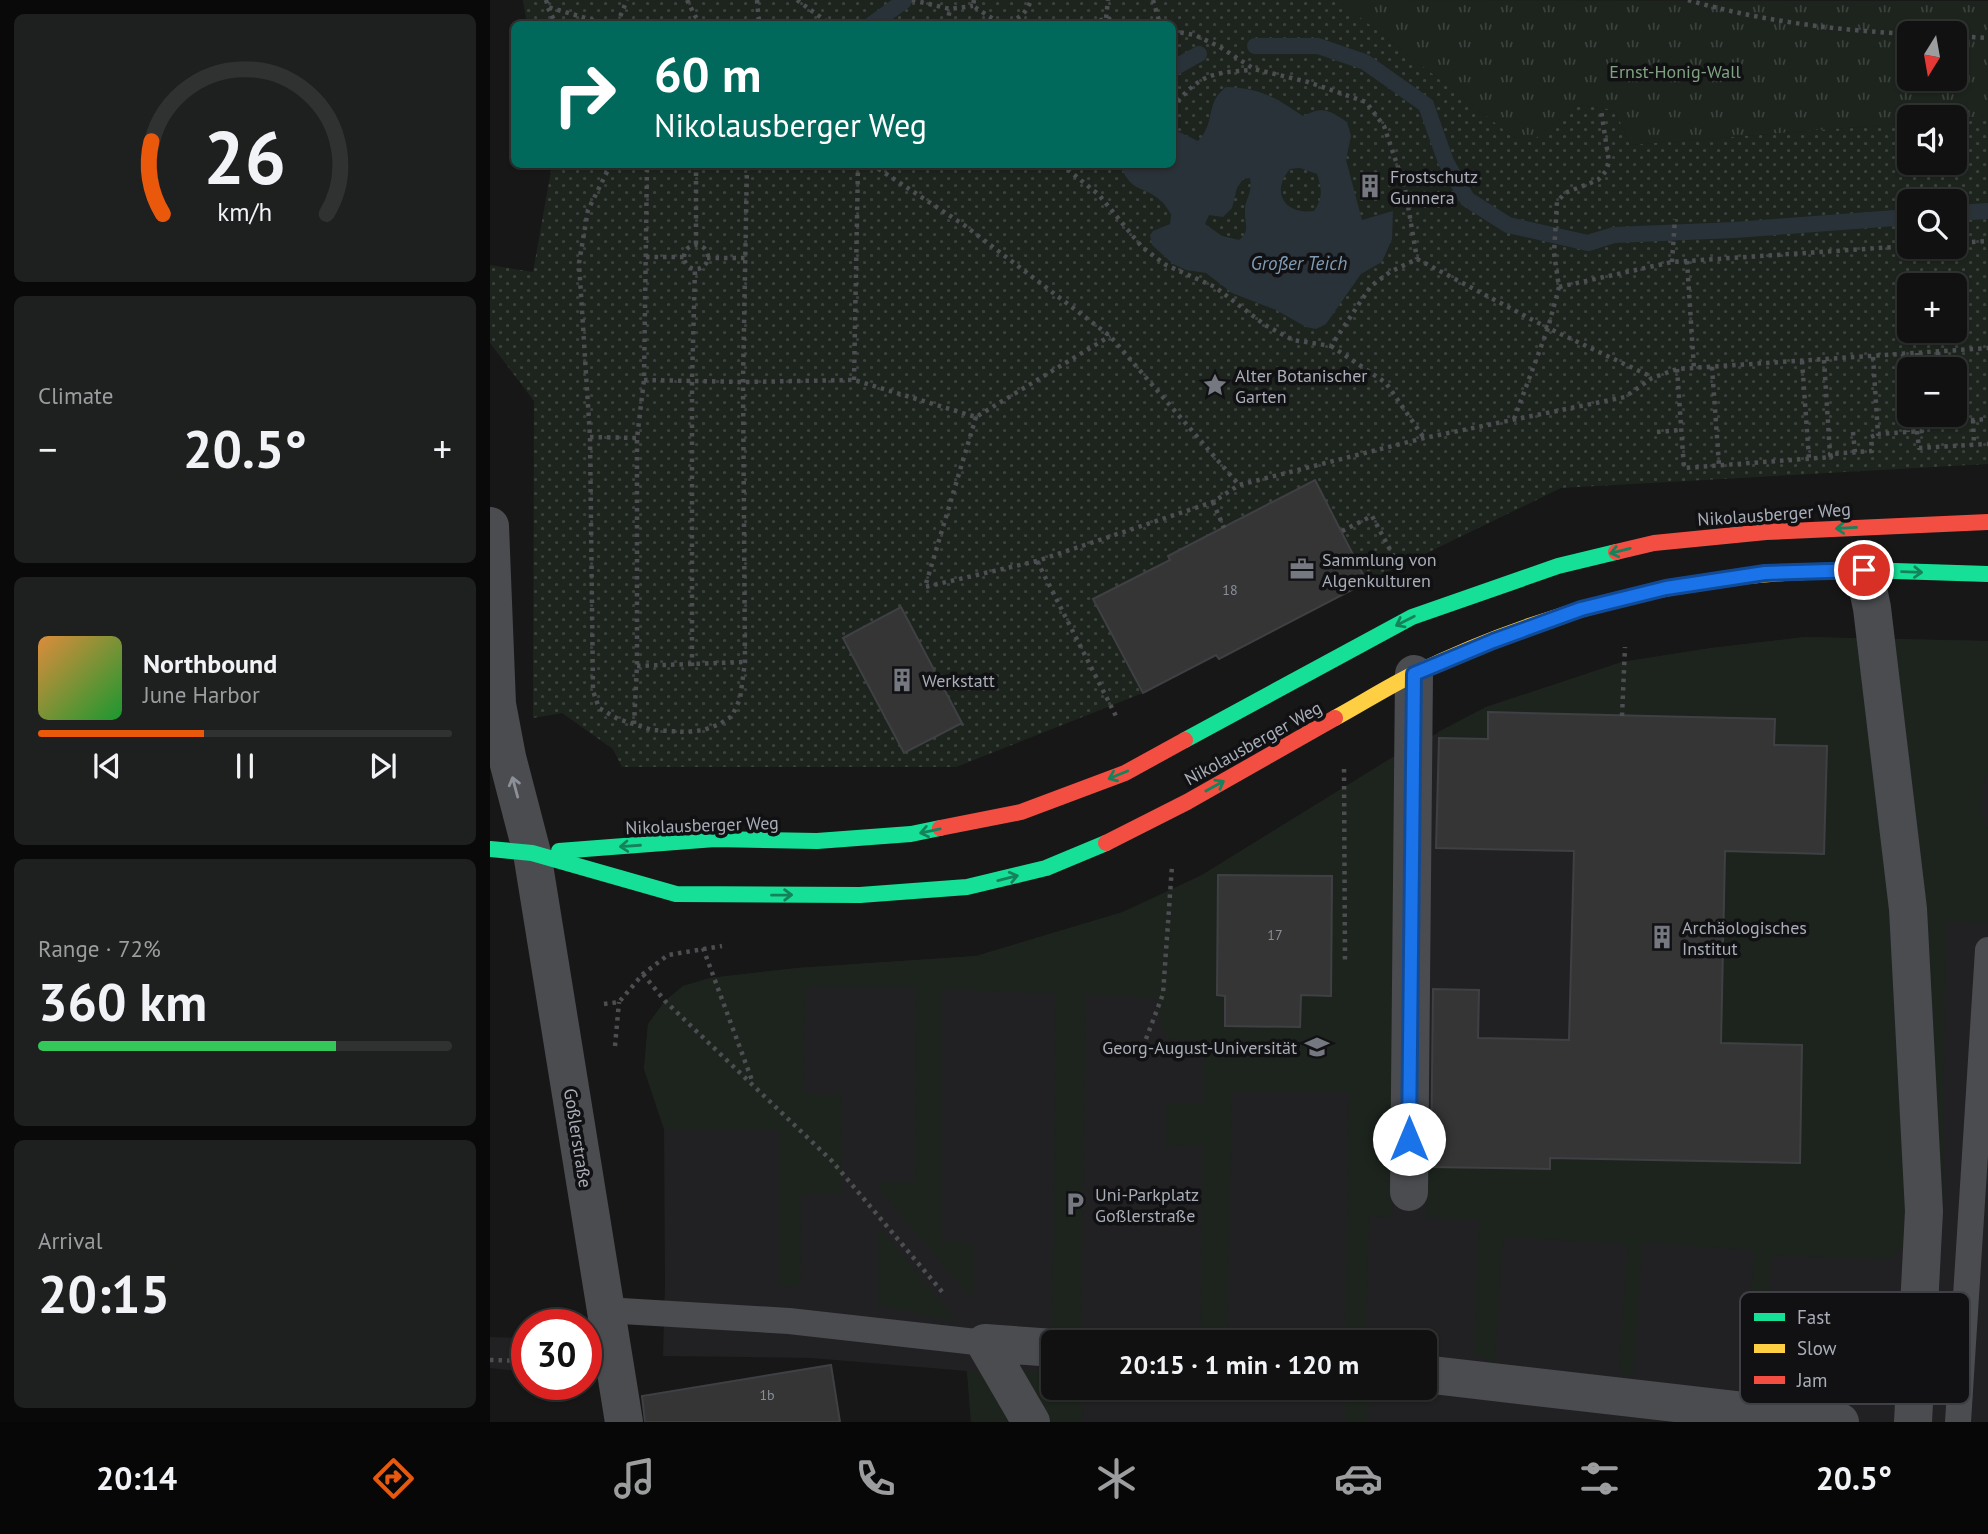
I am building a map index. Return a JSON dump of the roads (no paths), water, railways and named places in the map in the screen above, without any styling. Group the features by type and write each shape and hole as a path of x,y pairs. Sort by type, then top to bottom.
{"street":[{"name":"Nikolausberger Weg","path":"490,849 532,853 715,839 817,841 911,834 1021,812 1125,773 1412,617 1558,566 1654,542 1766,531 1988,522"},
{"name":"Goßlerstraße","path":"490,526 497,704 507,757 532,853 624,1422"},
{"name":"Nikolausberger Weg","path":"532,853 676,894 727,896 911,892 967,887 1004,880 1045,868 1116,839 1414,674 1581,609 1666,588 1765,573 1864,570 1988,574"},
{"path":"1864,570 1872,608 1908,909 1924,1211 1920,1292"},
{"path":"1409,1192 1414,674"},
{"path":"985,1343 1041,1347"},
{"path":"985,1343 1031,1422"},
{"path":"1437,1376 1840,1422"},
{"path":"1913,1422 1914,1404"}],"lane":[{"path":"1966,1292 1988,950"},
{"path":"605,1310 789,1321 985,1343"},
{"path":"1958,1422 1959,1404"}],"water":[{"name":"Großer Teich","path":"1226,87 1248,89 1275,99 1303,116 1321,110 1347,122 1351,136 1346,160 1362,220 1393,211 1392,239 1382,262 1361,274 1326,324 1316,329 1306,327 1276,310 1232,293 1206,273 1186,270 1173,264 1152,245 1150,235 1170,224 1171,214 1161,201 1133,185 1121,168 1176,168 1176,130 1198,141 1207,127 1215,100","holes":["1300,168 1317,174 1321,193 1314,211 1288,206 1281,193 1281,186 1290,169","1250,178 1245,208 1245,234 1239,240 1222,236 1205,224 1209,215 1223,217 1232,208 1237,188 1243,179"]}],"waterway":[{"path":"876,21 904,1"},
{"path":"1255,46 1318,46 1365,62 1426,105 1446,162 1467,199 1508,225 1588,243 1614,235 1735,230 1897,218"},
{"path":"1176,67 1199,54"},
{"path":"1967,212 1988,211"}],"place":[{"name":"Frostschutz Gunnera","path":"1370,186"},
{"name":"Alter Botanischer Garten","path":"1215,385"},
{"name":"Sammlung von Algenkulturen","path":"1302,569"},
{"name":"Werkstatt","path":"902,680"},
{"name":"Archäologisches Institut","path":"1662,937"},
{"name":"Georg-August-Universität","path":"1317,1047"},
{"name":"Uni-Parkplatz Goßlerstraße","path":"1075,1204"}],"park label":[{"name":"Ernst-Honig-Wall","path":"1675,71"}]}
